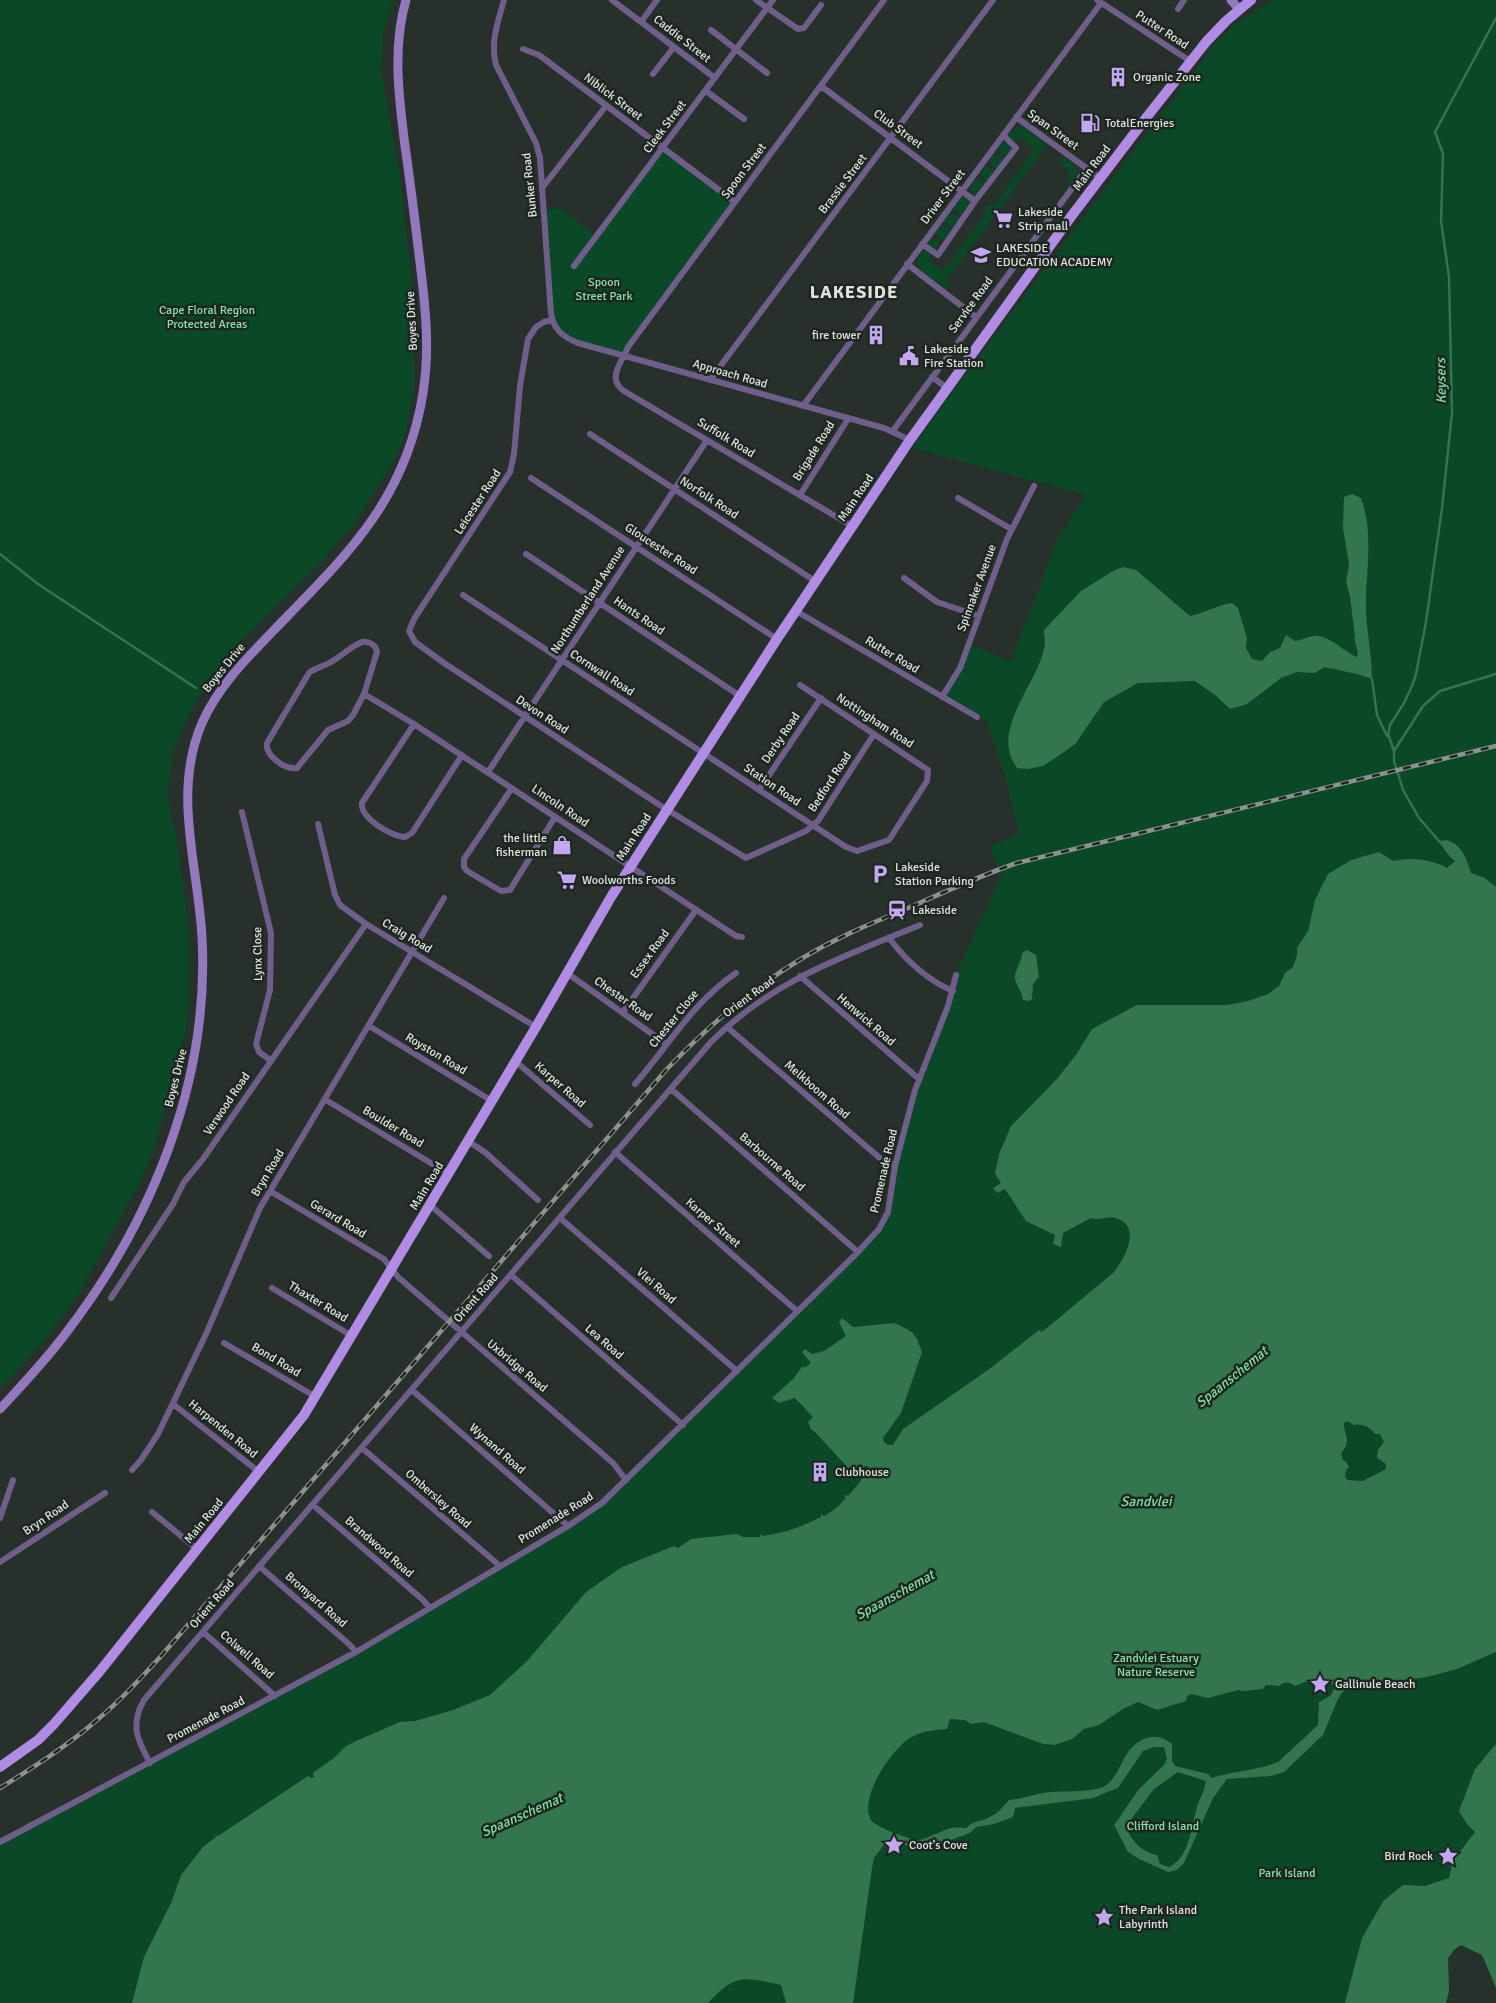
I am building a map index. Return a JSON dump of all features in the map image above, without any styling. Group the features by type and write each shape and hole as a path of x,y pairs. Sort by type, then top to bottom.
{"main road":[{"name":"Boyes Drive","path":"0,1409 68,1332 91,1299 134,1228 157,1177 184,1102 196,1050 202,999 202,935 186,794 191,756 202,724 215,699 230,678 332,571 367,529 396,479 414,434 424,388 427,347 423,290 400,102 398,42 406,0"},
{"path":"1231,0 1239,9"},
{"name":"Main Road","path":"0,1767 45,1735 100,1671 304,1415 536,1027 594,923 815,581 910,440 1100,178 1206,42 1239,9 1251,0"}],"street":[{"name":"Bunker Road","path":"504,0 493,39 493,56 538,150 552,320"},
{"name":"Caddie Street","path":"612,0 715,78"},
{"path":"641,22 657,0"},
{"path":"756,0 795,28 801,29 804,28 821,5"},
{"name":"Cleek Street","path":"574,266 773,0"},
{"name":"Spoon Street","path":"624,356 628,346 884,0"},
{"name":"Brassie Street","path":"710,380 993,0"},
{"path":"1178,9 1184,0"},
{"name":"Putter Road","path":"1099,1 1190,62"},
{"name":"Driver Street","path":"803,406 1003,135 1099,1"},
{"path":"712,30 766,74"},
{"path":"653,74 674,47"},
{"name":"Niblick Street","path":"523,49 538,55 735,202"},
{"name":"Club Street","path":"821,86 973,199"},
{"path":"706,91 744,119"},
{"path":"542,188 606,106"},
{"name":"Span Street","path":"1016,117 1100,178"},
{"path":"922,244 938,255 973,199 1016,148 1003,135"},
{"name":"Service Road","path":"892,432 1087,168"},
{"path":"907,264 976,317"},
{"name":"Approach Road","path":"552,320 557,330 567,338 892,432 910,440"},
{"name":"Leicester Road","path":"410,635 410,626 510,472 514,458 520,386 528,339 536,327 552,320"},
{"name":"Suffolk Road","path":"624,356 615,378 619,387 852,526"},
{"path":"932,377 947,388"},
{"name":"Brigade Road","path":"800,495 848,419"},
{"name":"Norfolk Road","path":"590,434 815,581"},
{"name":"Northumberland Avenue","path":"488,772 707,440"},
{"name":"Gloucester Road","path":"531,478 777,638"},
{"name":"Spinnaker Avenue","path":"942,698 960,668 1012,529 1034,486"},
{"path":"958,498 1012,529"},
{"name":"Hants Road","path":"526,554 740,696"},
{"path":"904,578 937,602 979,616"},
{"name":"Cornwall Road","path":"463,595 703,753"},
{"name":"Rutter Road","path":"796,611 977,718"},
{"name":"Devon Road","path":"410,635 415,642 444,663 666,809"},
{"path":"367,642 374,646 377,652 364,694 351,718 328,730 297,768 289,768 273,758 267,751 267,743 309,673 332,662 351,648 367,642"},
{"name":"Nottingham Road","path":"800,685 927,769 929,774 927,781 890,840 859,851 853,851"},
{"name":"Lincoln Road","path":"364,694 488,772 736,936 742,937"},
{"name":"Derby Road","path":"760,790 820,698"},
{"path":"414,724 362,804 363,812 368,818 392,834 405,837 412,833 462,756"},
{"name":"Bedford Road","path":"666,809 746,858 813,826 822,816 874,734"},
{"name":"Station Road","path":"703,753 853,851"},
{"path":"512,788 464,859 464,867 467,871 501,891 510,890 555,817"},
{"name":"Lynx Close","path":"242,812 271,933 270,990 256,1044 259,1052 270,1060"},
{"name":"Craig Road","path":"318,824 340,905 366,924 536,1027"},
{"name":"Bryn Road","path":"132,1470 153,1444 173,1404 206,1334 260,1208 326,1100 444,898"},
{"name":"Essex Road","path":"623,1012 696,910"},
{"name":"Verwood Road","path":"111,1298 173,1204 184,1182 203,1159 366,924"},
{"name":"Orient Road","path":"150,1763 138,1739 136,1728 140,1708 144,1700 511,1276 615,1152 727,1027 768,996 800,976 920,925"},
{"path":"889,938 899,951 926,975 937,984 953,991"},
{"name":"Chester Road","path":"567,973 666,1044"},
{"name":"Chester Close","path":"635,1084 704,998 719,984 736,973"},
{"name":"Promenade Road","path":"0,1842 356,1652 568,1526 595,1508 626,1480 858,1252 884,1222 891,1199 894,1166 919,1079 948,1006 956,975"},
{"name":"Henwick Road","path":"800,976 919,1079"},
{"name":"Royston Road","path":"369,1026 492,1101"},
{"name":"Melkboom Road","path":"727,1027 881,1159 894,1166"},
{"name":"Karper Road","path":"515,1061 590,1125"},
{"name":"Barbourne Road","path":"671,1089 858,1252"},
{"name":"Boulder Road","path":"326,1100 449,1174"},
{"path":"468,1141 486,1153 538,1200"},
{"name":"Karper Street","path":"615,1152 797,1311"},
{"name":"Gerard Road","path":"270,1191 384,1259 392,1269"},
{"path":"430,1205 489,1256"},
{"name":"Vlei Road","path":"560,1218 737,1371"},
{"name":"Uxbridge Road","path":"392,1269 398,1277 461,1333 613,1463 626,1480"},
{"name":"Lea Road","path":"511,1276 682,1425"},
{"name":"Thaxter Road","path":"272,1288 352,1336"},
{"name":"Bond Road","path":"224,1344 316,1397"},
{"name":"Wynand Road","path":"412,1390 568,1526"},
{"name":"Harpenden Road","path":"173,1404 258,1472"},
{"name":"Ombersley Road","path":"362,1448 500,1566"},
{"path":"0,1518 13,1480"},
{"name":"Bryn Road","path":"0,1562 104,1493"},
{"name":"Brandwood Road","path":"313,1505 430,1608"},
{"path":"152,1512 197,1549"},
{"name":"Bromyard Road","path":"259,1566 356,1652"},
{"name":"Colwell Road","path":"203,1632 275,1696"}],"green space":[{"name":"Cape Floral Region Protected Areas","path":"0,0 393,0 383,33 381,71 400,177 414,306 414,391 405,436 394,461 354,524 323,560 227,655 210,678 188,717 174,749 167,797 177,840 189,930 189,1000 185,1034 155,1146 140,1182 78,1295 46,1338 0,1390"},
{"name":"Zandvlei Estuary Nature Reserve","path":"1273,0 1496,0 1496,1988 1482,1955 1461,1945 1448,1958 1449,1991 1446,2003 0,2003 0,1842 356,1652 595,1508 884,1222 895,1166 915,1090 948,1006 956,975 1001,876 989,846 1019,835 1004,773 987,722 942,697 969,644 1011,661 1057,540 1086,495 912,448 1215,43 1239,21"},
{"path":"1016,127 1024,127 1048,144 946,281 953,286 946,288 923,272 919,267 919,256 923,249 932,255 931,263 943,271 981,220 986,217 982,213 989,204 993,207 1034,150 1024,143 1026,140 1021,137 1016,143 1007,136"},
{"path":"1003,141 1010,145 1010,150 1002,157 1004,160 998,168 995,167 989,180 985,180 985,184 977,196 973,195 968,188 975,179 983,181 984,179 979,173 985,166 992,169 993,167 989,160 994,154 1001,157 1002,155 997,149"},
{"name":"Spoon Street Park","path":"663,148 735,202 625,356 578,343 554,326 544,210 560,208 596,236"},
{"path":"1064,157 1074,164 1077,174 1065,191 1070,181 1068,171 1058,163"},
{"path":"962,197 970,199 971,202 967,211 958,216 960,222 954,228 950,227 951,232 946,240 941,239 935,250 926,245 931,239 939,241 940,239 935,233 940,226 947,229 949,227 944,221 950,213 957,216 959,214 953,208"}],"water":[{"path":"1352,494 1361,498 1367,522 1366,608 1372,679 1324,667 1315,673 1297,672 1281,678 1247,704 1230,709 1215,695 1195,681 1138,683 1104,702 1076,743 1064,752 1043,766 1028,769 1017,768 1010,754 1008,739 1011,723 1040,663 1045,647 1044,630 1081,591 1123,567 1136,570 1190,616 1232,603 1238,608 1247,638 1246,648 1252,659 1262,661 1270,652 1280,648 1286,635 1295,641 1319,636 1330,640 1357,657 1358,652 1355,642 1350,597 1346,582 1349,564 1343,528 1344,497"},
{"name":"Sandvlei","path":"1447,840 1457,846 1465,858 1471,873 1485,878 1496,887 1496,1652 1457,1669 1427,1677 1350,1687 1344,1690 1338,1699 1323,1735 1284,1772 1271,1776 1227,1779 1213,1798 1184,1863 1177,1870 1168,1872 1128,1852 1114,1825 1139,1789 1164,1765 1167,1759 1164,1747 1154,1747 1143,1751 1118,1788 1094,1798 1015,1808 1013,1817 994,1824 976,1827 970,1833 953,1839 946,1846 938,1844 914,1848 908,1847 898,1839 887,1841 874,1858 853,2003 786,2003 781,1985 749,1979 733,1982 726,1986 708,2003 132,2003 144,1957 172,1901 181,1875 203,1847 216,1837 215,1835 218,1836 308,1776 314,1777 314,1772 334,1758 346,1746 400,1722 415,1721 453,1710 490,1695 527,1661 586,1592 622,1567 674,1546 678,1548 691,1539 737,1534 743,1537 760,1537 761,1533 762,1536 800,1527 821,1517 821,1514 824,1516 841,1503 846,1498 844,1496 848,1496 860,1482 868,1466 865,1466 858,1473 849,1469 811,1429 808,1422 813,1417 795,1398 779,1403 772,1398 793,1379 802,1367 806,1367 811,1363 802,1352 805,1349 812,1354 824,1351 846,1336 839,1322 842,1318 853,1327 895,1323 912,1332 917,1339 922,1352 901,1413 883,1438 884,1442 888,1445 893,1445 903,1429 988,1370 1039,1330 1042,1332 1113,1273 1118,1267 1129,1243 1130,1235 1128,1228 1123,1222 1115,1218 1091,1218 1063,1233 1061,1247 1053,1244 1055,1235 1026,1221 1005,1189 997,1193 993,1188 1001,1183 995,1174 999,1154 1011,1126 1056,1080 1076,1055 1092,1029 1137,1005 1227,1005 1248,1001 1268,994 1279,986 1285,973 1293,967 1297,948 1308,931 1315,900 1328,874 1351,860 1379,852 1393,861 1421,860 1447,868 1455,861 1438,841","holes":["1347,1421 1354,1425 1366,1426 1375,1434 1380,1434 1384,1442 1378,1450 1377,1458 1386,1464 1386,1469 1363,1481 1348,1480 1345,1477 1346,1470 1349,1467 1343,1460 1341,1453 1347,1441 1344,1427 1344,1423","1307,1681 1330,1681 1335,1688 1330,1696 1319,1702 1318,1725 1278,1762 1270,1765 1212,1778 1208,1774 1175,1766 1172,1761 1172,1744 1166,1740 1151,1737 1132,1747 1111,1781 1103,1787 1085,1791 1046,1793 1009,1800 1002,1808 988,1818 966,1828 951,1828 915,1840 874,1823 868,1811 873,1787 894,1752 914,1736 928,1731 947,1729 950,1719 965,1720 971,1724 984,1722 1043,1744 1055,1745 1072,1739 1084,1729 1099,1725 1123,1709 1138,1702 1157,1710 1186,1701 1187,1696 1191,1694 1208,1698 1238,1690 1263,1689 1266,1685 1279,1686 1287,1683 1295,1686","1178,1772 1206,1781 1186,1848 1182,1856 1169,1867 1160,1864 1157,1855 1142,1849 1131,1836 1126,1826 1154,1789"]},
{"path":"1027,950 1036,955 1039,977 1033,984 1032,999 1029,1001 1023,1000 1015,977 1022,953"},
{"path":"1496,1744 1496,1988 1482,1955 1461,1945 1448,1958 1449,1991 1446,2003 1345,2003 1362,1938 1384,1900 1403,1885 1425,1886 1449,1878 1453,1861 1475,1832 1467,1824 1459,1811 1475,1769"}],"waterway":[{"name":"Keysers","path":"1394,751 1388,734 1390,725 1412,686 1426,622 1442,508 1452,413 1449,277 1441,221 1443,154 1435,132 1496,18"},
{"path":"0,554 38,584 196,688"},
{"name":"Spaanschemat","path":"1439,841 1419,818 1403,790 1394,761 1394,751 1423,706 1440,691 1496,674"},
{"path":"1372,679 1377,715 1387,736"}],"railway":[{"path":"0,1788 74,1739 106,1713 138,1681 666,1070 714,1024 765,983 801,959 843,936 1017,863 1496,746"}],"place":[{"name":"Organic Zone","path":"1118,77"},
{"name":"TotalEnergies","path":"1090,123"},
{"name":"Lakeside Strip mall","path":"1003,219"},
{"name":"LAKESIDE EDUCATION ACADEMY","path":"981,255"},
{"name":"fire tower","path":"876,335"},
{"name":"Lakeside Fire Station","path":"909,356"},
{"name":"the little fisherman","path":"562,845"},
{"name":"Lakeside Station Parking","path":"880,874"},
{"name":"Woolworths Foods","path":"567,880"},
{"name":"Lakeside","path":"897,910"},
{"name":"Clubhouse","path":"820,1472"},
{"name":"Gallinule Beach","path":"1320,1684"},
{"name":"Coot's Cove","path":"894,1845"},
{"name":"Bird Rock","path":"1448,1856"},
{"name":"The Park Island Labyrinth","path":"1104,1917"}],"district":[{"name":"LAKESIDE","path":"854,292"}],"park label":[{"name":"Clifford Island","path":"1163,1826"},
{"name":"Park Island","path":"1287,1873"}]}
